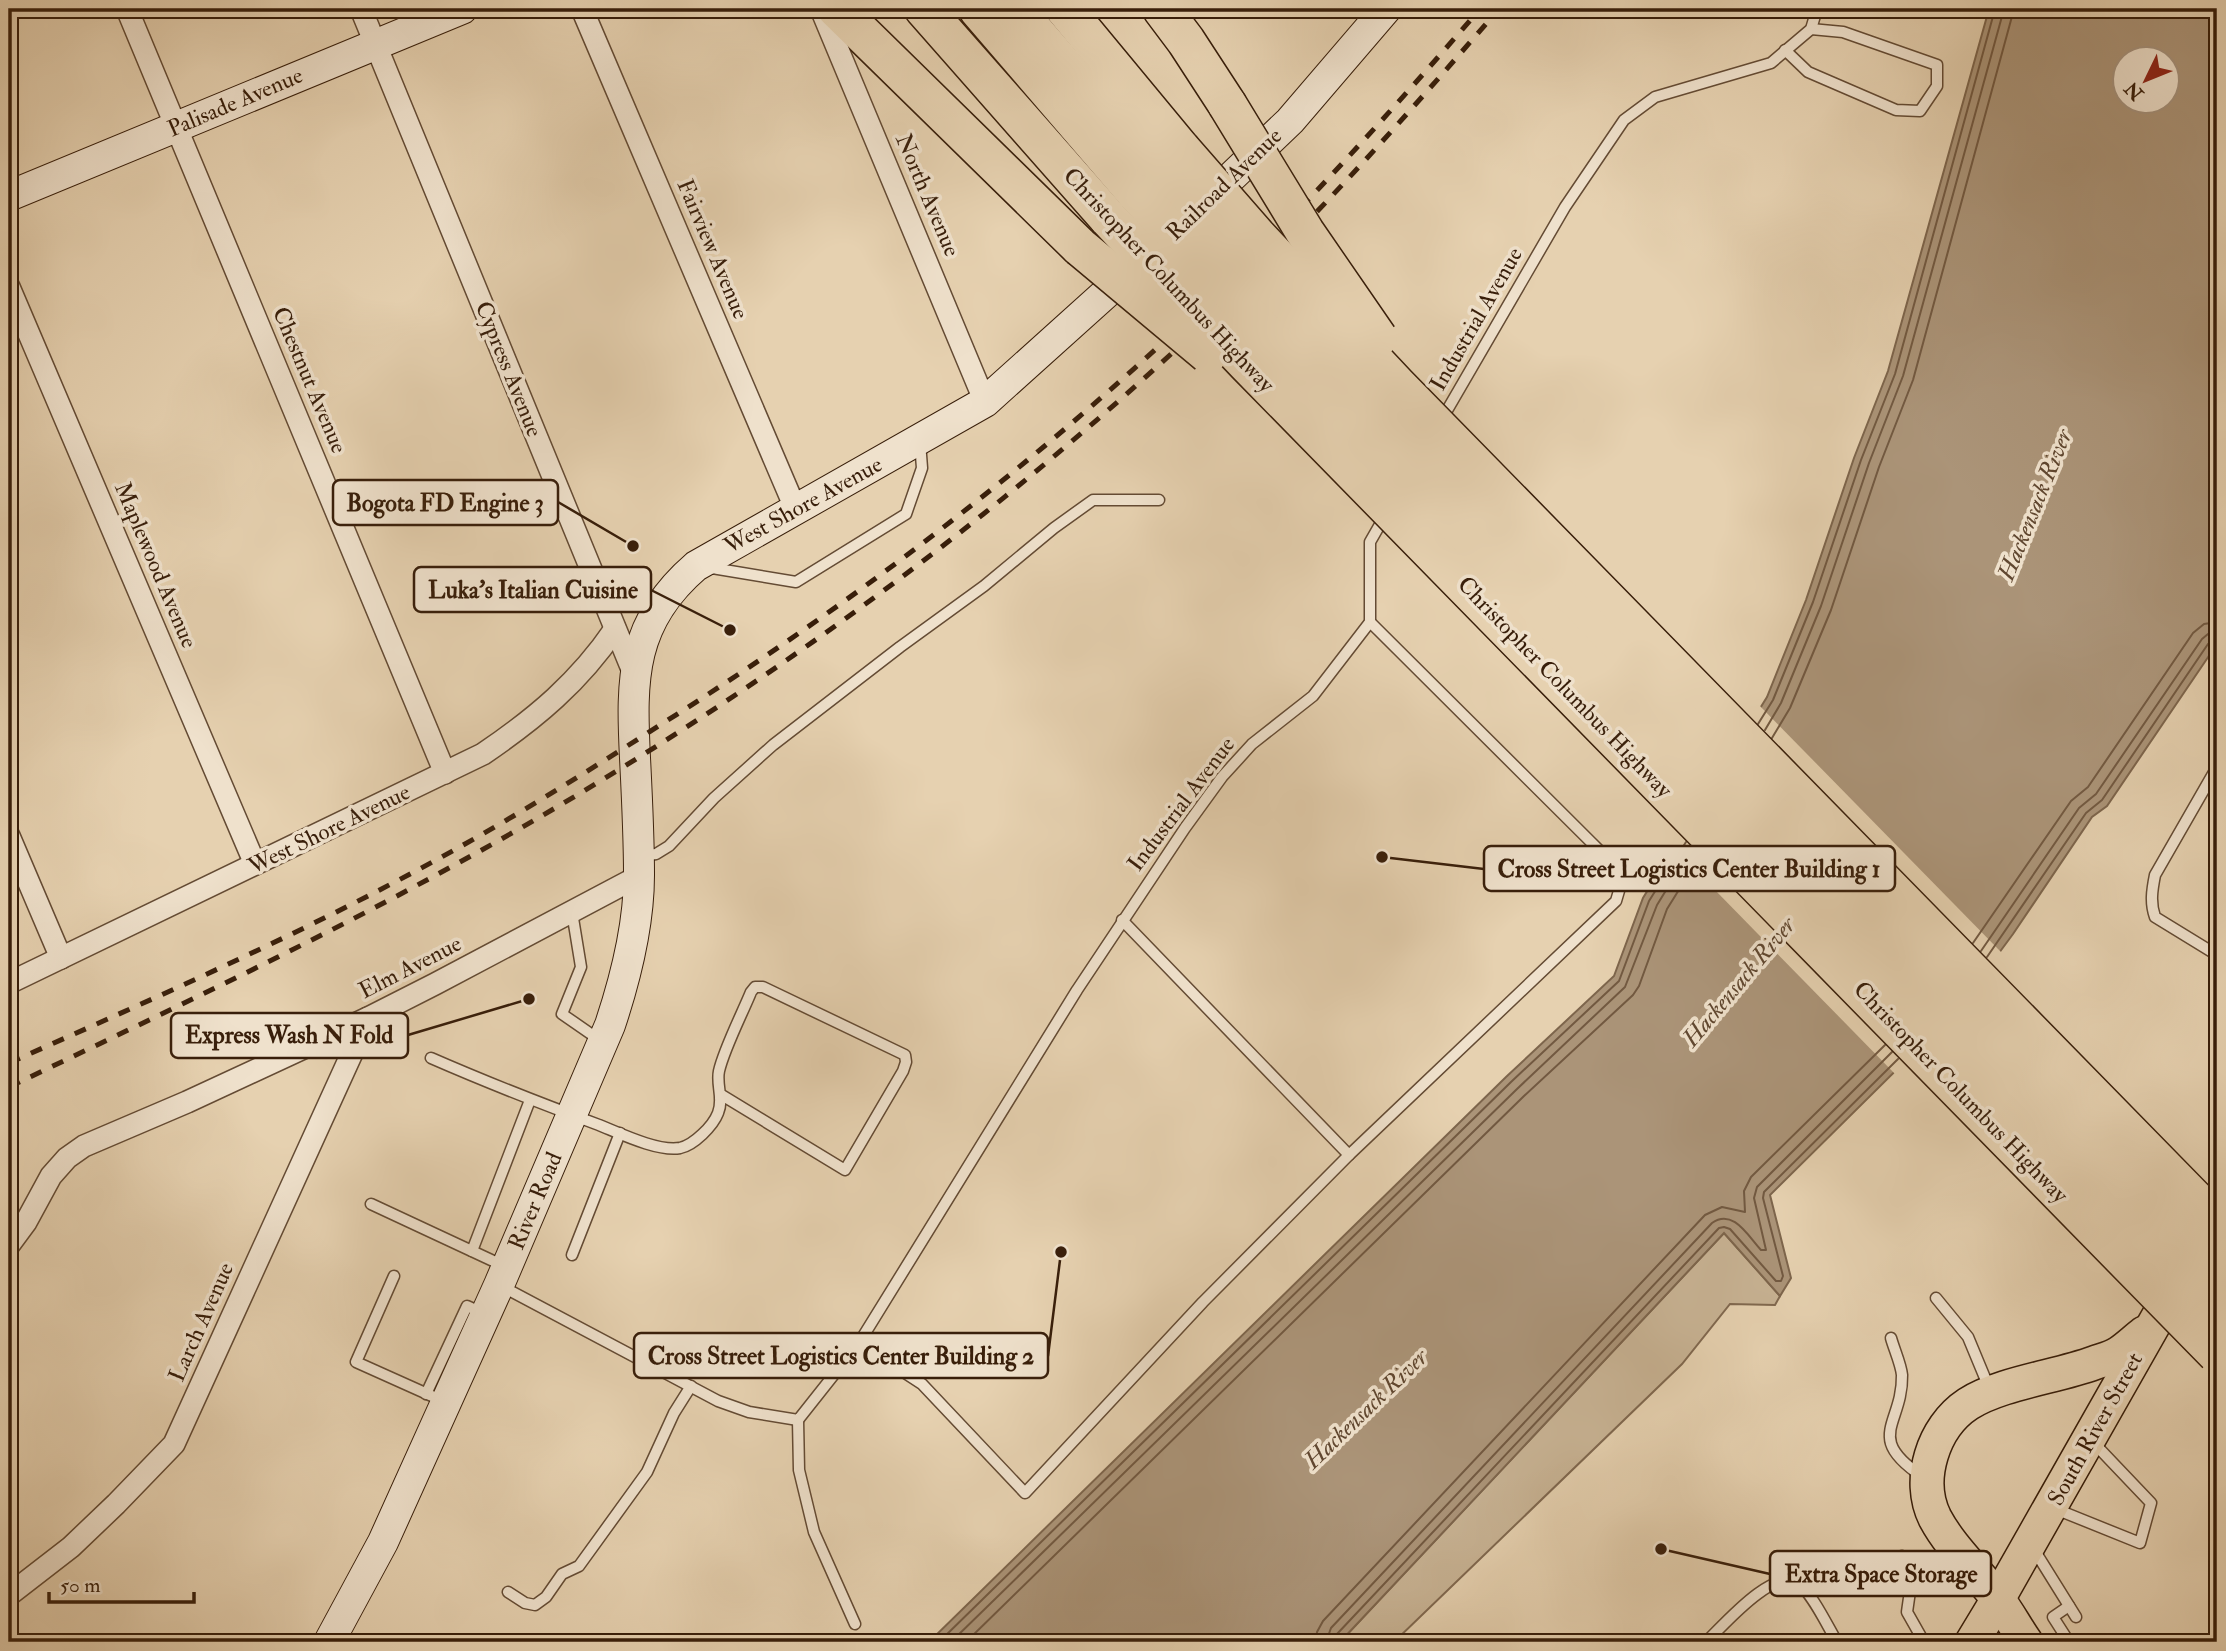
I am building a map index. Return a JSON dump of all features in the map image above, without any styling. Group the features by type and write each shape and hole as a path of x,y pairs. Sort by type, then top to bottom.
{"highway":[{"path":"837,9 1080,247 1392,493"},
{"name":"Christopher Columbus Highway","path":"924,9 1109,219 1392,493 2217,1354"},
{"name":"Christopher Columbus Highway","path":"978,9 1158,171 1257,236 1448,437 2217,1222"},
{"name":"Christopher Columbus Highway","path":"1015,9 1350,384 2217,1268"},
{"name":"Christopher Columbus Highway","path":"1065,9 1158,171 1314,386 2217,1308"},
{"path":"1162,9 1193,50 1305,232 1448,437"}],"main road":[{"name":"Palisade Avenue","path":"9,197 462,9"},
{"name":"Railroad Avenue","path":"985,402 1174,232 1290,121 1386,9"},
{"name":"West Shore Avenue","path":"634,674 643,637 656,610 674,586 696,566 985,402"},
{"name":"Cypress Avenue","path":"634,674 634,733"},
{"name":"River Road","path":"329,1642 383,1542 436,1398 486,1314 603,1042 623,988 633,942 639,866 634,733"},
{"name":"South River Street","path":"1972,1642 2217,1215"},
{"path":"2026,1642 1998,1599 1955,1547 1934,1516 1928,1465 1935,1446 1947,1425 1967,1405 1991,1393 2079,1369 2117,1354 2152,1327"}],"street":[{"name":"Chestnut Avenue","path":"127,9 445,772"},
{"name":"Cypress Avenue","path":"361,9 634,674"},
{"name":"Fairview Avenue","path":"582,9 796,510"},
{"name":"North Avenue","path":"821,9 985,402"},
{"name":"Maplewood Avenue","path":"9,287 255,864"},
{"name":"West Shore Avenue","path":"9,983 483,754 531,721 562,694 591,663 615,629"},
{"path":"9,836 61,958"},
{"name":"Elm Avenue","path":"9,1245 26,1222 51,1176 67,1158 84,1146 187,1102 368,1018 572,912 639,866"},
{"name":"Larch Avenue","path":"9,1595 71,1547 174,1444 368,1018"}],"lane":[{"path":"1785,50 1808,72 1896,110 1920,111 1937,86 1937,65 1843,32 1811,29 1817,9"},
{"name":"Industrial Avenue","path":"1416,463 1564,207 1624,120 1655,97 1770,63 1811,29"},
{"path":"696,566 796,582 906,514 922,468 920,439"},
{"path":"859,1343 922,1384 1025,1493 1203,1302 1349,1155 1616,901 1621,884 1614,865 1370,622 1370,542 1392,493 1409,475"},
{"path":"639,866 669,846 714,798 773,746 1093,500 1159,500"},
{"name":"Industrial Avenue","path":"798,1420 859,1343 1122,920 1222,777 1252,744 1312,696 1370,622"},
{"path":"2217,767 2155,875 2151,894 2155,917 2217,955"},
{"path":"572,912 581,967 562,1013 603,1042"},
{"path":"1122,920 1349,1155"},
{"path":"431,1058 530,1100 641,1141 679,1148 691,1143 718,1113 718,1073 755,986 764,987 905,1055 903,1071 845,1170 720,1094"},
{"path":"472,1251 530,1100"},
{"path":"572,1255 620,1133"},
{"path":"371,1204 472,1251 503,1276 718,1401 750,1412 798,1420 799,1470 814,1532 855,1624"},
{"path":"394,1276 356,1362 436,1398"},
{"path":"1936,1298 1968,1338 1991,1393"},
{"path":"1891,1338 1902,1374 1899,1398 1889,1428 1894,1454 1928,1480"},
{"path":"508,1592 535,1605 546,1597 562,1574 579,1566 648,1472 674,1413 691,1386"},
{"path":"2051,1507 2140,1543 2151,1503 2089,1438"},
{"path":"2030,1543 2076,1616"},
{"path":"1902,1556 1911,1584 1908,1612 1924,1642"},
{"path":"1706,1642 1761,1590 1778,1581 1792,1580 1800,1584 1808,1594 1837,1642"},
{"path":"2069,1606 2053,1617 2069,1642"}],"shaded area":[{"path":"1724,1233 1780,1296 1775,1305 1730,1304 1682,1364 1394,1642 1340,1642"}],"water":[{"name":"Hackensack River","path":"1989,9 2217,9 2217,644 2107,806 2092,817 2013,934 1956,1011 1770,1195 1791,1278 1780,1296 1724,1233 1340,1642 929,1642 1506,1077 1614,976 1643,898 1767,697 1806,600 1854,458 1888,371"}],"pier":[{"path":"1758,704 2002,953 1959,1013 1896,1075 1671,845"}],"railway":[{"path":"9,1063 249,954 426,866 594,767 735,676 882,574 953,520 1092,406 1224,285 1323,184 1480,9"},
{"path":"9,1087 307,942 453,866 597,783 682,730 848,617 1007,495 1084,431 1233,296 1336,192 1499,9"}],"place":[{"name":"Bogota FD Engine 3","path":"633,546"},
{"name":"Luka's Italian Cuisine","path":"730,630"},
{"name":"Cross Street Logistics Center Building 1","path":"1382,857"},
{"name":"Express Wash N Fold","path":"529,999"},
{"name":"Cross Street Logistics Center Building 2","path":"1061,1252"},
{"name":"Extra Space Storage","path":"1661,1549"}]}
